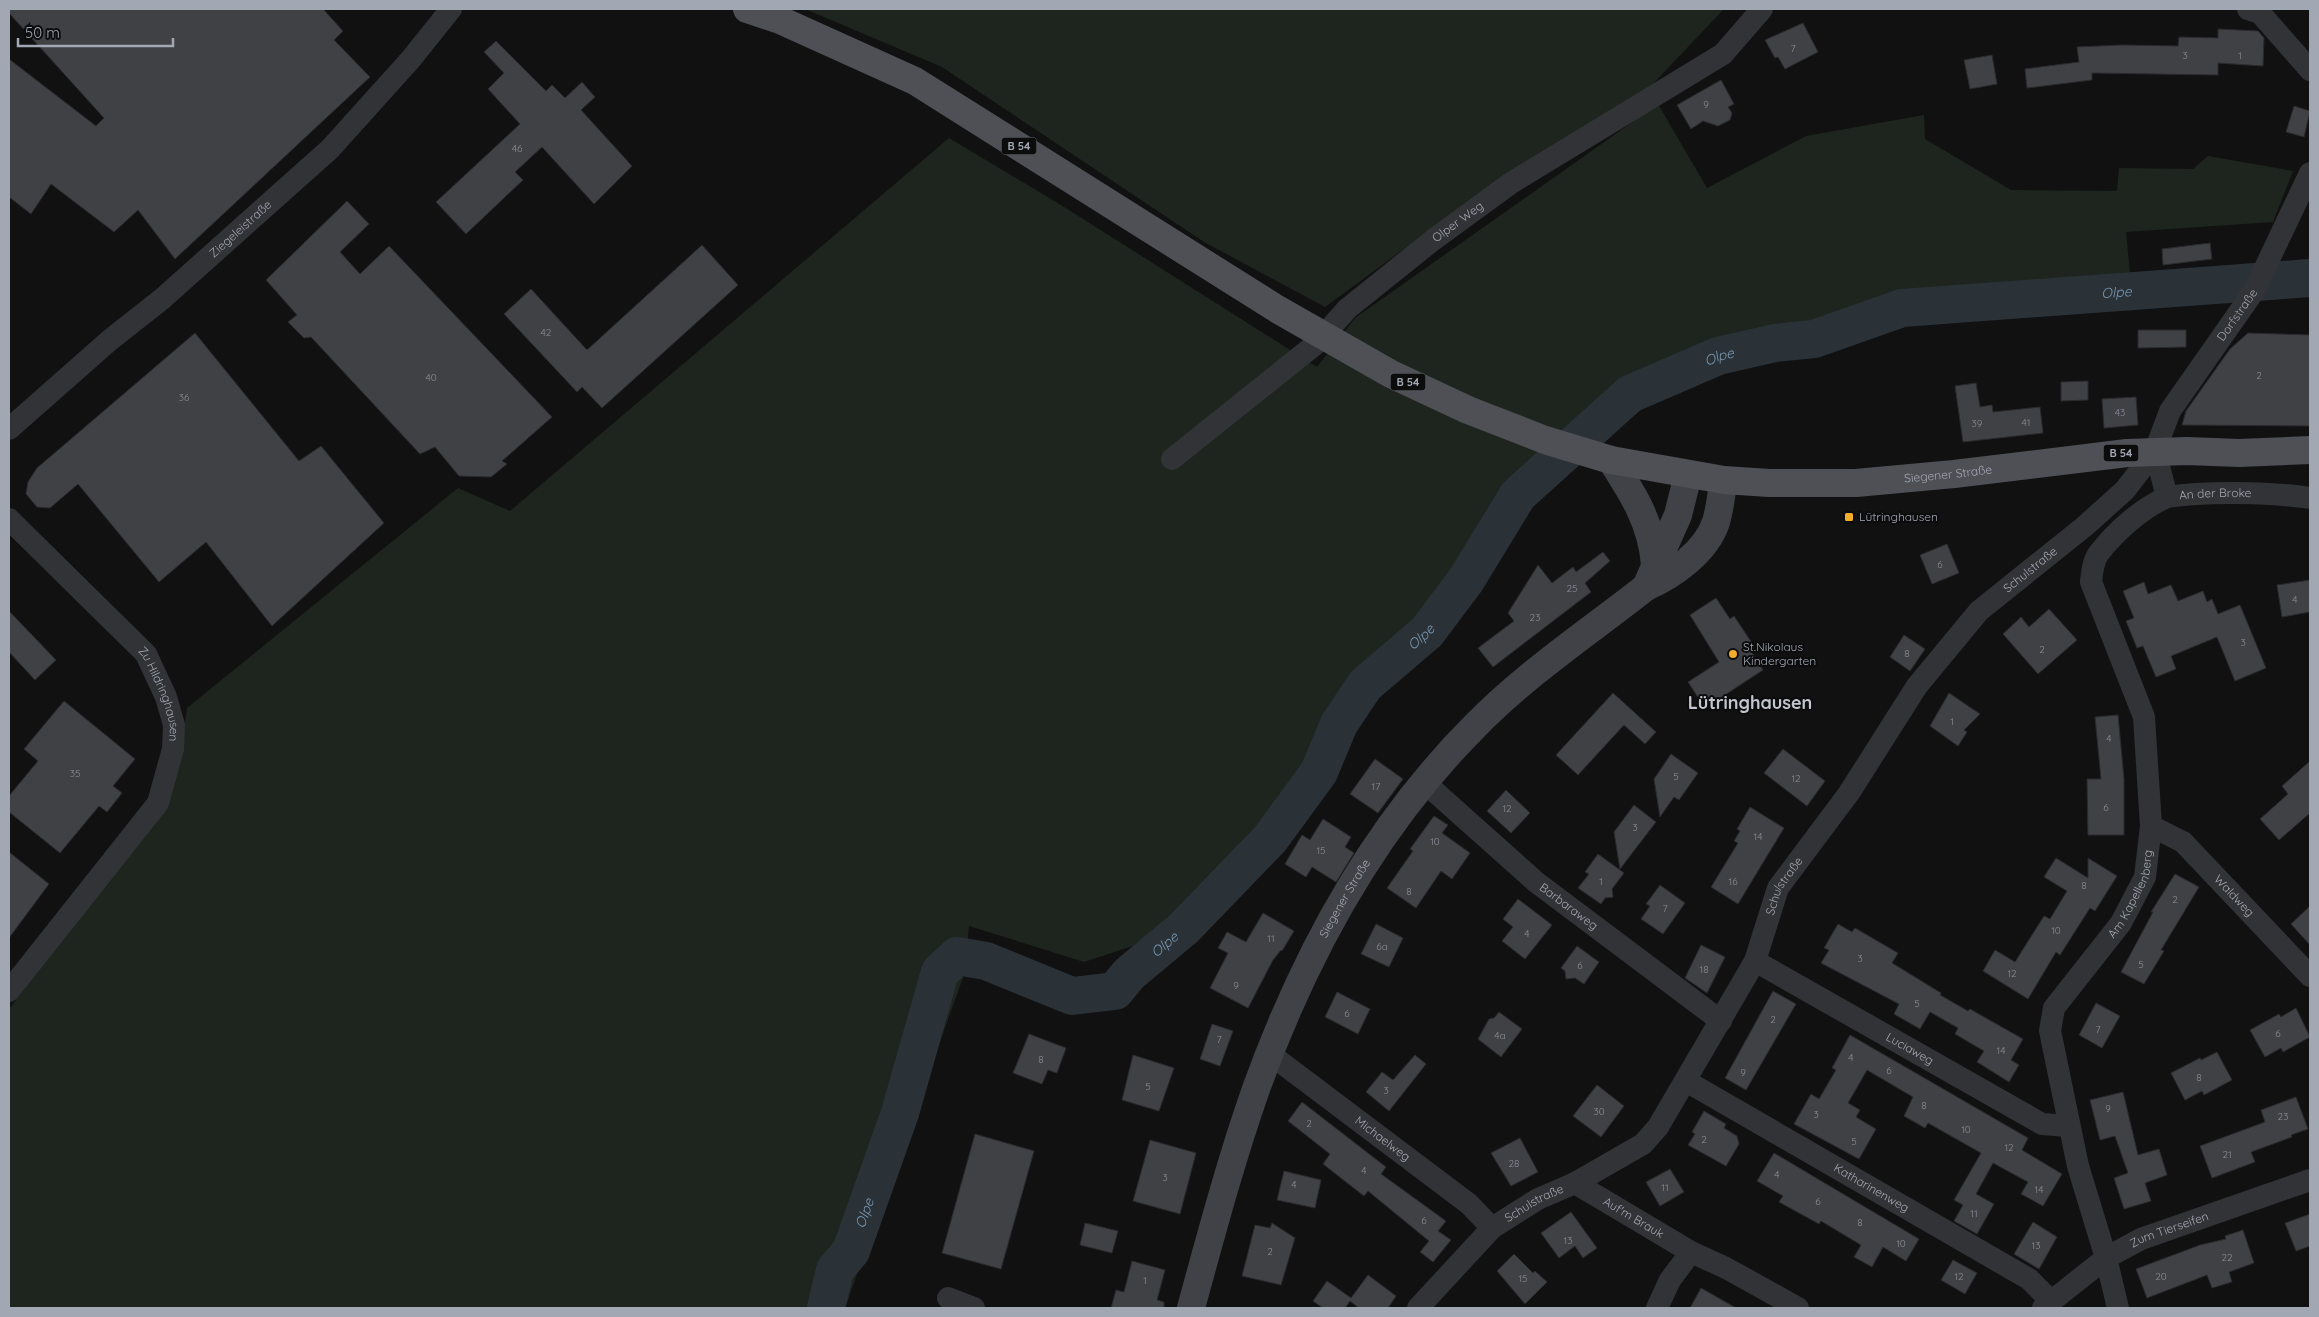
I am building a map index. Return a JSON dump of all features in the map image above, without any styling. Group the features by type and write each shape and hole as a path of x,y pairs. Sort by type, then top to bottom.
{"main road":[{"name":"B 54","path":"747,9 789,24 915,81 1278,309 1391,374 1468,410 1544,440 1611,460 1724,480"},
{"name":"Siegener Straße","path":"1724,480 1770,483 1856,483 1954,474 2127,452 2310,450"}],"street":[{"name":"Ziegeleistraße","path":"9,429 110,340 162,299 330,149 411,59 451,9"},
{"name":"Olper Weg","path":"1172,459 1317,343 1347,309 1433,240 1511,183 1723,54 1762,9"},
{"path":"2248,9 2260,13 2310,70"},
{"name":"Dorfstraße","path":"2155,451 2170,411 2254,291 2310,173"},
{"name":"An der Broke","path":"2155,451 2167,497 2200,494 2310,498"},
{"name":"Schulstraße","path":"1418,1308 1492,1228 1538,1199 1575,1183 1643,1144 1658,1127 1754,961 1778,888 1849,793 1918,686 1979,611 2098,514 2124,490 2155,451"},
{"path":"1611,460 1634,495 1647,524 1653,542 1651,576"},
{"name":"Siegener Straße","path":"1191,1308 1256,1089 1306,972 1352,883 1424,782 1475,726 1524,681 1651,576 1678,515 1688,475"},
{"name":"Siegener Straße","path":"1651,576 1661,580 1682,565 1703,545 1716,523 1724,480"},
{"name":"Am Kapellenberg","path":"2118,1308 2106,1258 2068,1126 2050,1031 2054,1008 2121,923 2145,878 2151,826 2144,718 2091,582 2092,570 2098,554 2150,504 2167,497"},
{"name":"Zu Hildringhausen","path":"9,519 146,654 166,697 174,724 173,750 158,803 9,991"},
{"name":"Barbaraweg","path":"1424,782 1536,882 1721,1021"},
{"name":"Waldweg","path":"2151,826 2183,842 2310,976"},
{"name":"Luciaweg","path":"1754,961 2042,1124 2068,1126"},
{"name":"Michaelweg","path":"1270,1054 1469,1204 1492,1228"},
{"name":"Katharinenweg","path":"1686,1081 2029,1279 2047,1305"},
{"name":"Zum Tierseifen","path":"2047,1305 2106,1258 2141,1239 2310,1180"},
{"name":"Auf'm Brauk","path":"1575,1183 1691,1252 1726,1268 1798,1308"},
{"path":"1657,1308 1670,1280 1691,1252"},
{"path":"948,1298 974,1308"}],"shaded area":[{"path":"805,9 1724,9 1649,88 1484,190 1325,307 1204,242 942,67"},
{"path":"1658,104 1707,188 1806,136 1924,115 1925,139 2011,190 2117,191 2119,168 2193,169 2208,156 2293,171 2273,222 2126,232 2131,283 1886,301 1815,331 1718,345 1626,386 1512,489 1458,576 1425,618 1364,676 1336,708 1314,764 1271,821 1142,943 1084,962 969,926 965,972 845,1308 9,1308 9,1009 91,903 181,750 187,708 458,488 510,511 949,138 1061,205 1317,367 1355,318"}],"building":[{"path":"9,9 323,9 343,31 334,40 370,77 175,259 138,210 114,232 51,184 31,214 9,197 9,59 96,126 104,118 9,13"},
{"path":"1803,23 1818,52 1785,69 1778,57 1775,58 1765,40"},
{"path":"2218,29 2258,31 2264,38 2263,66 2218,63 2218,75 2092,73 2092,80 2027,88 2025,69 2079,62 2077,47 2122,45 2178,46 2179,37 2218,38"},
{"path":"496,41 546,91 552,85 565,98 582,82 595,97 581,110 632,166 594,204 542,147 515,172 523,180 466,234 436,202 520,124 488,89 504,73 484,52"},
{"path":"1992,55 1997,84 1970,89 1964,60"},
{"path":"1721,80 1734,104 1728,107 1732,113 1730,120 1718,126 1703,121 1691,129 1677,105"},
{"path":"2294,106 2310,111 2304,137 2286,132"},
{"path":"347,201 369,224 340,252 360,274 389,246 552,417 502,461 507,464 491,477 459,476 435,447 420,454 311,337 304,338 288,322 297,315 266,280"},
{"path":"2210,243 2212,259 2163,265 2162,249"},
{"path":"702,245 738,285 602,408 582,387 577,392 504,314 531,289 587,350"},
{"path":"2138,330 2186,330 2186,347 2138,348"},
{"path":"195,333 299,461 321,446 384,523 272,626 206,542 159,582 78,484 50,508 37,507 26,494 28,482 37,468"},
{"path":"2248,333 2310,335 2310,426 2182,425 2186,411 2230,349"},
{"path":"2088,381 2088,400 2061,401 2061,382"},
{"path":"1976,383 1980,407 1992,405 1993,412 2040,407 2043,433 1963,442 1955,386"},
{"path":"2136,397 2138,425 2104,428 2102,399"},
{"path":"1947,544 1959,573 1932,584 1920,555"},
{"path":"1603,552 1610,561 1585,583 1591,592 1493,667 1478,648 1514,621 1508,613 1538,565 1552,583 1573,567 1576,572"},
{"path":"2310,580 2310,612 2282,617 2277,585"},
{"path":"2144,582 2148,594 2171,585 2178,601 2203,591 2207,602 2212,599 2218,614 2240,605 2266,668 2235,681 2217,637 2171,656 2176,669 2156,677 2143,646 2137,648 2126,621 2134,618 2123,591"},
{"name":"St.Nikolaus Kindergarten","path":"1716,598 1730,619 1734,616 1752,643 1747,645 1763,670 1705,708 1688,682 1719,662 1690,615"},
{"path":"2049,609 2077,640 2038,674 2003,634 2021,617 2029,627"},
{"path":"9,611 56,660 35,680 9,652"},
{"path":"1904,635 1925,649 1910,671 1890,657"},
{"path":"1613,693 1656,732 1645,744 1624,725 1578,775 1556,755"},
{"path":"1949,693 1980,714 1964,730 1967,732 1958,746 1930,726"},
{"path":"64,701 135,759 113,786 122,793 107,812 99,806 60,853 9,812 9,796 38,761 24,749"},
{"path":"2118,715 2124,779 2124,835 2088,835 2087,779 2101,779 2095,717"},
{"path":"1783,749 1825,781 1807,806 1764,773"},
{"path":"1671,754 1698,773 1679,800 1674,797 1660,817 1654,779"},
{"path":"1375,759 1403,779 1378,813 1350,794"},
{"path":"2310,761 2310,813 2279,840 2260,819 2288,794 2282,786"},
{"path":"1506,790 1530,813 1511,833 1487,811"},
{"path":"1634,805 1656,822 1620,869 1614,832"},
{"path":"1750,807 1784,828 1738,904 1711,887 1738,843 1734,841 1740,831 1737,829"},
{"path":"1434,816 1448,825 1442,833 1470,853 1452,879 1441,871 1416,908 1387,888 1413,851 1410,849"},
{"path":"1323,819 1351,837 1345,847 1354,853 1336,882 1312,867 1306,877 1285,864 1302,835 1310,840"},
{"path":"9,852 49,884 9,938"},
{"path":"1598,854 1624,873 1612,889 1613,897 1605,898 1601,904 1578,888 1589,874 1585,872"},
{"path":"2056,858 2088,878 2088,858 2117,876 2095,911 2090,908 2060,955 2056,952 2028,999 1983,971 1995,950 2015,962 2044,916 2050,919 2067,891 2044,877"},
{"path":"2175,874 2199,887 2161,950 2164,951 2144,984 2121,972 2153,912 2151,912"},
{"path":"1660,885 1685,903 1663,934 1641,919 1650,906 1646,904"},
{"path":"1518,899 1552,925 1525,959 1502,941 1513,927 1503,919"},
{"path":"2310,906 2310,945 2291,924"},
{"path":"1263,913 1294,931 1282,951 1273,960 1248,1008 1210,988 1228,953 1218,948 1227,932 1246,942"},
{"path":"1376,924 1403,938 1389,967 1361,954"},
{"path":"1838,924 1852,932 1855,928 1898,953 1892,963 1941,993 1940,995 1968,1011 1970,1009 2023,1039 2011,1060 2019,1065 2009,1082 1977,1062 1984,1051 1955,1034 1958,1028 1930,1012 1920,1029 1894,1014 1899,1004 1821,963 1829,950 1824,948"},
{"path":"1701,945 1725,957 1707,993 1685,978"},
{"path":"1577,946 1599,962 1584,984 1575,978 1566,979 1565,971 1561,968"},
{"path":"1773,991 1796,1004 1746,1090 1725,1078"},
{"path":"1337,992 1370,1009 1358,1034 1325,1017"},
{"path":"2096,1003 2120,1016 2102,1048 2079,1035"},
{"path":"2296,1008 2310,1037 2283,1052 2281,1048 2265,1057 2250,1030 2279,1014 2281,1017"},
{"path":"1499,1012 1522,1029 1501,1057 1478,1039 1489,1019 1494,1018"},
{"path":"1212,1024 1233,1031 1220,1066 1200,1059"},
{"path":"1029,1034 1066,1048 1057,1073 1048,1070 1042,1084 1013,1073"},
{"path":"1850,1035 2028,1138 2022,1150 2062,1174 2043,1206 2021,1194 2028,1182 1993,1163 1976,1194 1994,1204 1977,1234 1954,1221 1963,1205 1954,1200 1981,1153 1928,1123 1925,1128 1904,1116 1913,1097 1867,1070 1848,1103 1860,1110 1856,1117 1876,1129 1859,1159 1794,1124 1811,1094 1819,1099 1836,1070 1832,1068"},
{"path":"2217,1052 2232,1080 2204,1095 2202,1091 2185,1100 2171,1073 2200,1058 2201,1060"},
{"path":"1133,1055 1174,1068 1159,1111 1122,1100"},
{"path":"1415,1055 1426,1064 1389,1111 1366,1092 1382,1072 1393,1080"},
{"path":"1597,1085 1624,1106 1601,1137 1573,1116"},
{"path":"2123,1092 2138,1155 2159,1149 2167,1175 2145,1183 2151,1201 2124,1209 2114,1178 2128,1173 2115,1136 2100,1140 2090,1100"},
{"path":"2296,1097 2308,1129 2251,1152 2255,1162 2212,1178 2200,1146 2265,1122 2261,1110"},
{"path":"1302,1102 1386,1167 1381,1174 1446,1221 1438,1231 1451,1240 1433,1262 1420,1252 1429,1241 1368,1191 1364,1196 1323,1164 1330,1154 1288,1121"},
{"path":"1704,1111 1726,1124 1724,1128 1737,1136 1739,1144 1726,1166 1688,1145 1695,1134 1692,1132"},
{"path":"975,1134 1034,1151 1001,1269 942,1253"},
{"path":"1520,1138 1538,1172 1511,1186 1491,1153"},
{"path":"1150,1140 1196,1153 1180,1214 1133,1201"},
{"path":"1774,1153 1919,1239 1906,1261 1883,1247 1872,1267 1854,1257 1861,1245 1821,1221 1819,1224 1779,1202 1783,1196 1757,1181"},
{"path":"1670,1169 1684,1192 1660,1206 1646,1182"},
{"path":"1284,1171 1321,1180 1315,1208 1277,1200"},
{"path":"1571,1212 1597,1248 1583,1258 1575,1246 1559,1258 1541,1233"},
{"path":"2310,1214 2310,1246 2296,1251 2285,1223"},
{"path":"2033,1222 2057,1237 2039,1269 2014,1254"},
{"path":"1085,1223 1118,1231 1112,1253 1080,1245"},
{"path":"1272,1223 1295,1238 1281,1285 1242,1276 1255,1225 1270,1228"},
{"path":"2243,1230 2254,1263 2229,1272 2232,1282 2212,1288 2207,1275 2147,1298 2136,1269 2200,1245 2226,1239 2225,1236"},
{"path":"1514,1254 1533,1273 1535,1271 1547,1282 1525,1304 1497,1271"},
{"path":"1953,1260 1977,1273 1965,1294 1941,1280"},
{"path":"1132,1261 1165,1270 1157,1300 1164,1302 1164,1308 1111,1308 1116,1290 1124,1292"},
{"path":"1368,1275 1396,1296 1388,1308 1359,1308 1350,1301 1345,1308 1323,1308 1313,1301 1327,1281 1351,1298"},
{"path":"1701,1288 1736,1308 1690,1308"}],"waterway":[{"name":"Olpe","path":"826,1308 835,1270 851,1251 900,1113 940,972 957,956 986,961 1072,996 1115,991 1129,974 1184,928 1270,839 1319,772 1339,724 1365,685 1427,632 1466,580 1518,495 1630,394 1718,356 1775,343 1814,339 1902,308 2310,278"}],"place":[{"name":"Lütringhausen","path":"1849,517"},
{"name":"St.Nikolaus Kindergarten","path":"1733,654"}],"district":[{"name":"Lütringhausen","path":"1750,703"}]}
